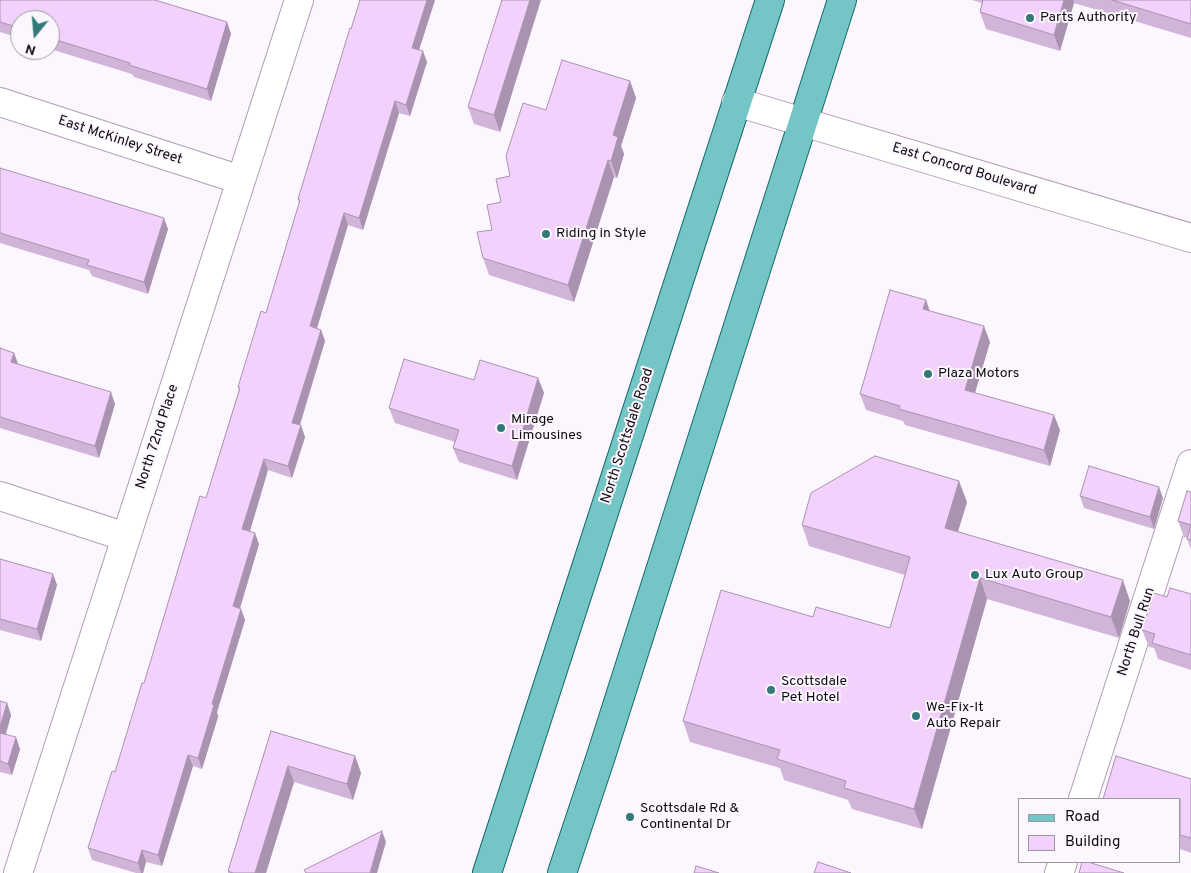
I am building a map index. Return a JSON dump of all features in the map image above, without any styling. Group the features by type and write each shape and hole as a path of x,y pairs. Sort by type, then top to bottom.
{"main road":[{"name":"North Scottsdale Road","path":"487,873 770,0"},
{"path":"562,873 842,0"}],"street":[{"name":"North 72nd Place","path":"18,873 299,0"},
{"name":"East McKinley Street","path":"0,102 241,180"},
{"name":"East Concord Boulevard","path":"736,102 1191,238"},
{"name":"North Bull Run","path":"1083,798 1191,464"},
{"path":"0,496 126,537"}],"building":[{"path":"0,0 155,0 227,22 207,89 60,41 60,10 10,10 10,25 0,22"},
{"path":"360,0 427,0 412,48 423,51 406,105 395,101 359,218 344,213 310,326 321,330 292,423 301,425 288,466 264,459 242,529 255,533 233,606 241,609 212,704 214,705 198,758 188,755 158,855 142,850 138,863 88,848 112,771 115,772 142,683 144,683 200,496 206,498 240,388 238,387 261,311 266,313 300,200 298,199"},
{"path":"502,0 530,0 494,115 468,107"},
{"path":"983,0 1064,0 1054,35 980,12"},
{"path":"1112,0 1191,0 1191,24"},
{"path":"562,60 630,81 613,135 618,137 611,161 608,160 568,285 483,258 477,232 492,230 487,205 501,202 496,179 510,176 506,156 523,103 546,110"},
{"path":"0,168 164,218 144,282 87,265 89,260 0,233"},
{"name":"Plaza Motors","path":"890,290 926,300 923,309 984,326 965,390 1054,415 1044,450 899,409 900,406 860,394"},
{"path":"0,348 14,353 11,362 111,392 95,446 0,417"},
{"path":"404,359 474,380 480,360 538,378 512,466 453,448 459,430 389,408"},
{"path":"875,456 959,481 945,528 1123,580 1111,617 980,578 914,809 844,788 846,781 777,759 780,750 683,721 721,590 813,617 816,607 890,628 910,557 802,525 811,493"},
{"path":"1089,466 1159,487 1150,517 1080,496"},
{"path":"1187,491 1191,492 1191,525 1178,521"},
{"path":"1191,525 1191,540 1187,539"},
{"path":"0,559 53,574 37,629 0,619"},
{"path":"1170,588 1191,594 1191,655 1152,643 1155,634 1142,630 1154,593 1167,597"},
{"path":"0,701 7,703 0,727"},
{"path":"271,731 355,756 347,784 288,766 255,873 233,873 228,871"},
{"path":"0,733 16,737 8,764 0,761"},
{"path":"1116,756 1191,779 1191,838 1181,835 1181,798 1103,798"},
{"path":"382,831 370,873 306,873 304,870"},
{"path":"818,862 851,873 814,873"},
{"path":"1082,863 1091,863 1124,873 1079,873"},
{"path":"696,866 719,873 694,873"}],"place":[{"name":"Parts Authority","path":"1030,18"},
{"name":"Riding in Style","path":"546,234"},
{"name":"Plaza Motors","path":"928,374"},
{"name":"Mirage Limousines","path":"501,428"},
{"name":"Lux Auto Group","path":"975,575"},
{"name":"Scottsdale Pet Hotel","path":"771,690"},
{"name":"We-Fix-It Auto Repair","path":"916,716"},
{"name":"Scottsdale Rd & Continental Dr","path":"630,817"}]}
